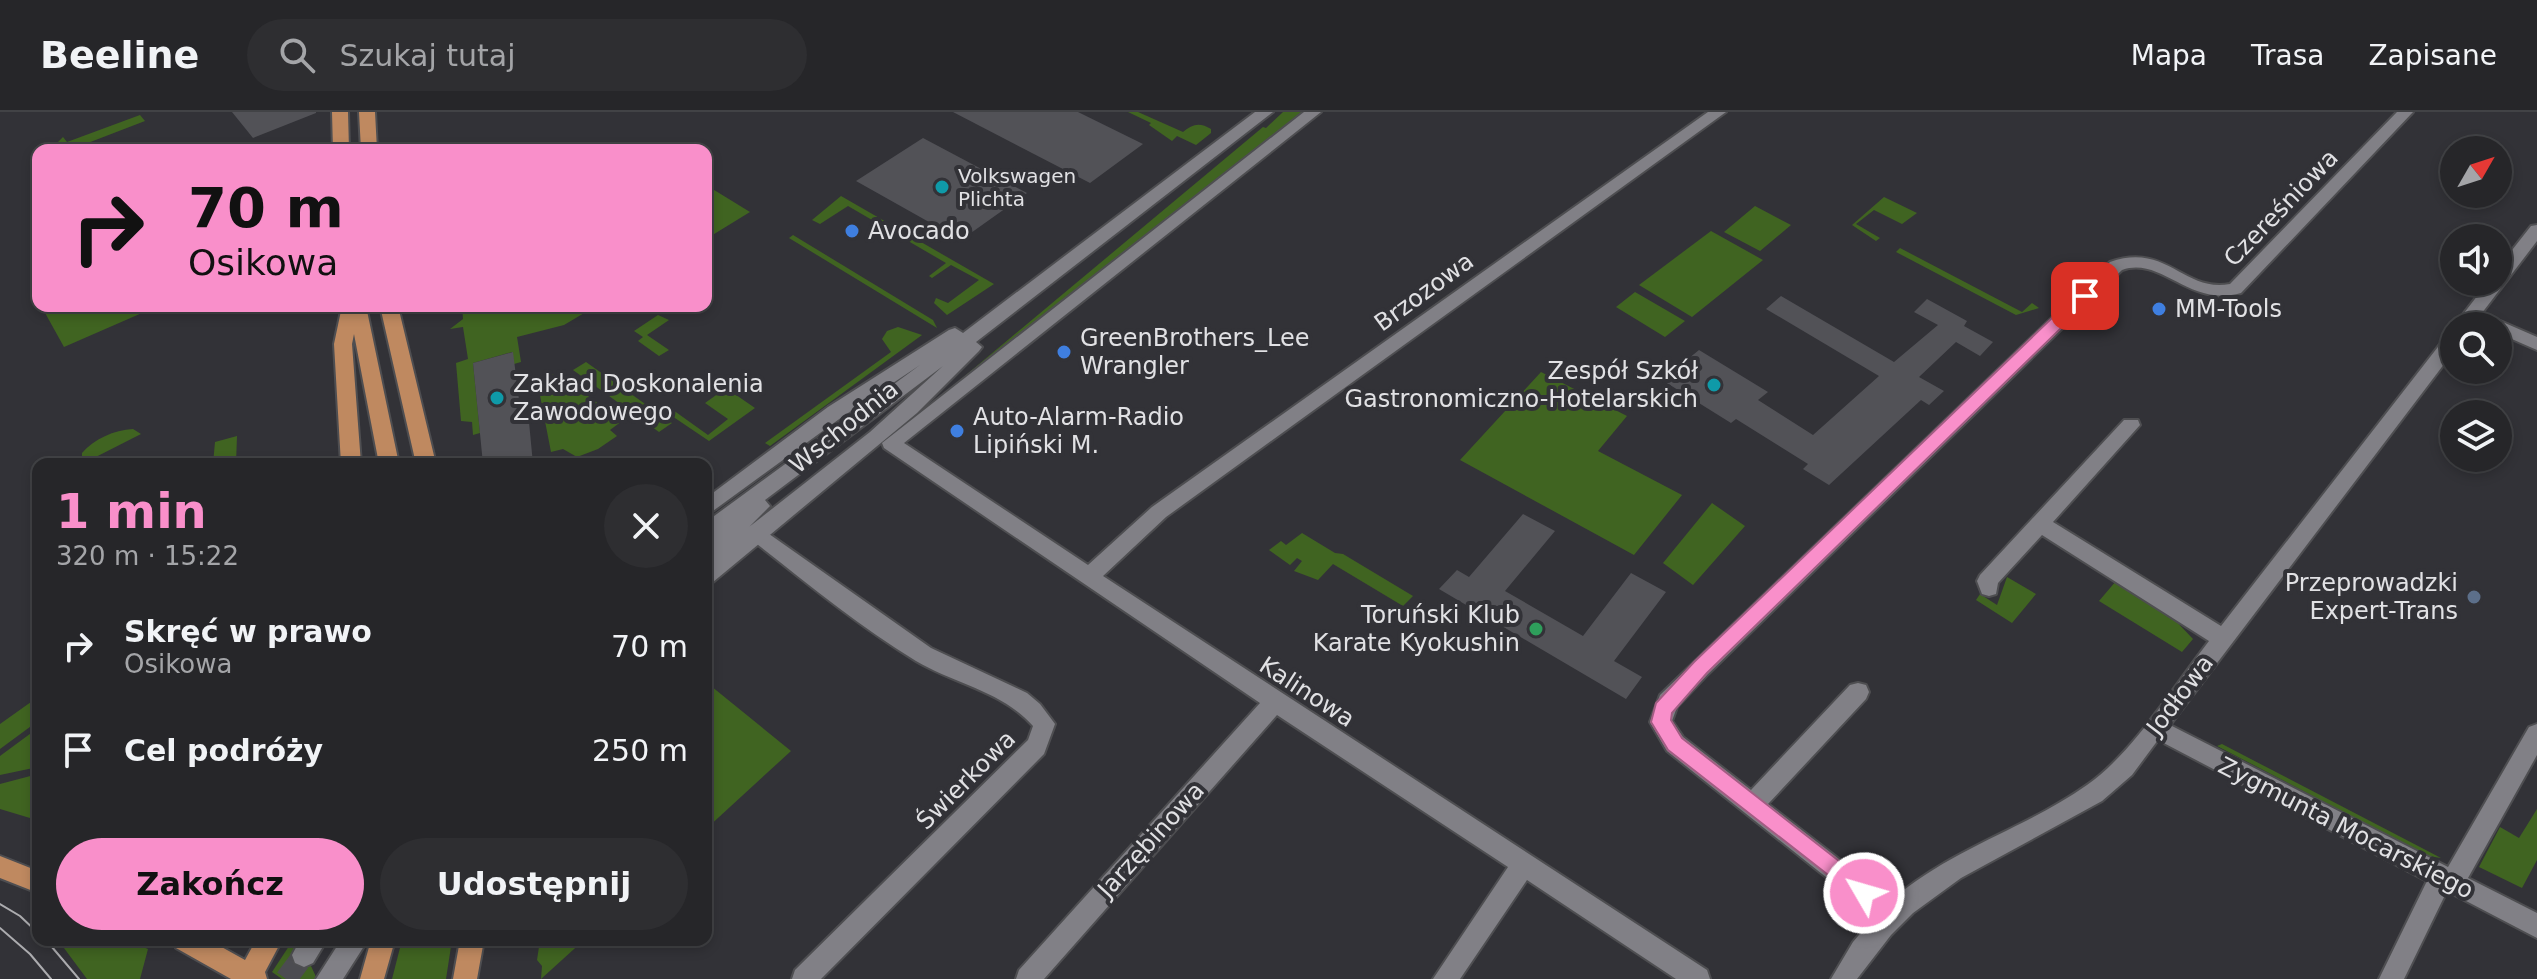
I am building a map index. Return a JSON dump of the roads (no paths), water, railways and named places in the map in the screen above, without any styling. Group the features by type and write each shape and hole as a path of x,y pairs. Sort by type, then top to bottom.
{"main road":[{"path":"340,112 341,144"},
{"path":"367,112 369,144"},
{"path":"351,458 343,344 352,312"},
{"path":"355,312 388,458"},
{"path":"390,312 425,458"},
{"path":"0,867 32,880"},
{"path":"199,946 250,978 267,946"},
{"path":"372,979 381,946"},
{"path":"465,979 471,946"}],"street":[{"name":"Wschodnia","path":"712,528 829,444 1265,112"},
{"name":"Kalinowa","path":"1313,112 891,443 1275,702 1698,979"},
{"name":"Brzozowa","path":"1088,577 1159,512 1718,112"},
{"name":"Czereśniowa","path":"1752,805 1669,738 1661,722 1663,709 1700,668 2116,266 2131,260 2148,263 2204,290 2221,293 2235,289 2405,112"},
{"path":"2512,262 2537,230"},
{"name":"Wschodnia","path":"712,504 835,412 912,360 1006,310"},
{"name":"Wschodnia","path":"712,571 755,532 941,382 1006,310"},
{"path":"2512,332 2537,344"},
{"name":"Jodłowa","path":"1843,979 1864,946 1891,914 1934,881 2094,795 2124,768 2440,356"},
{"path":"1989,588 1987,581 2131,425"},
{"name":"Wschodnia","path":"712,549 829,444"},
{"path":"2040,524 2222,638"},
{"name":"Świerkowa","path":"755,532 910,646 1017,700 1036,712 1044,724 1036,747 804,979"},
{"path":"1858,692 1752,805 1891,914"},
{"name":"Jarzębinowa","path":"1028,979 1275,702"},
{"name":"Zygmunta Mocarskiego","path":"2156,728 2537,926"},
{"path":"2391,979 2447,879 2537,734"},
{"path":"1445,979 1523,865"},
{"path":"328,979 352,946"}],"tunnel":[{"path":"286,979 304,955"}],"tram line":[{"path":"0,904 32,927"},
{"path":"0,928 30,954 51,979"},
{"path":"51,946 79,979"}],"place":[{"name":"Volkswagen Plichta","path":"942,187"},
{"name":"Avocado","path":"852,231"},
{"name":"MM-Tools","path":"2159,309"},
{"name":"GreenBrothers_Lee Wrangler","path":"1064,352"},
{"name":"Zespół Szkół Gastronomiczno-Hotelarskich","path":"1714,385"},
{"name":"Zakład Doskonalenia Zawodowego","path":"497,398"},
{"name":"Auto-Alarm-Radio Lipiński M.","path":"957,431"},
{"name":"Przeprowadzki Expert-Trans","path":"2474,597"},
{"name":"Toruński Klub Karate Kyokushin","path":"1536,629"}]}
